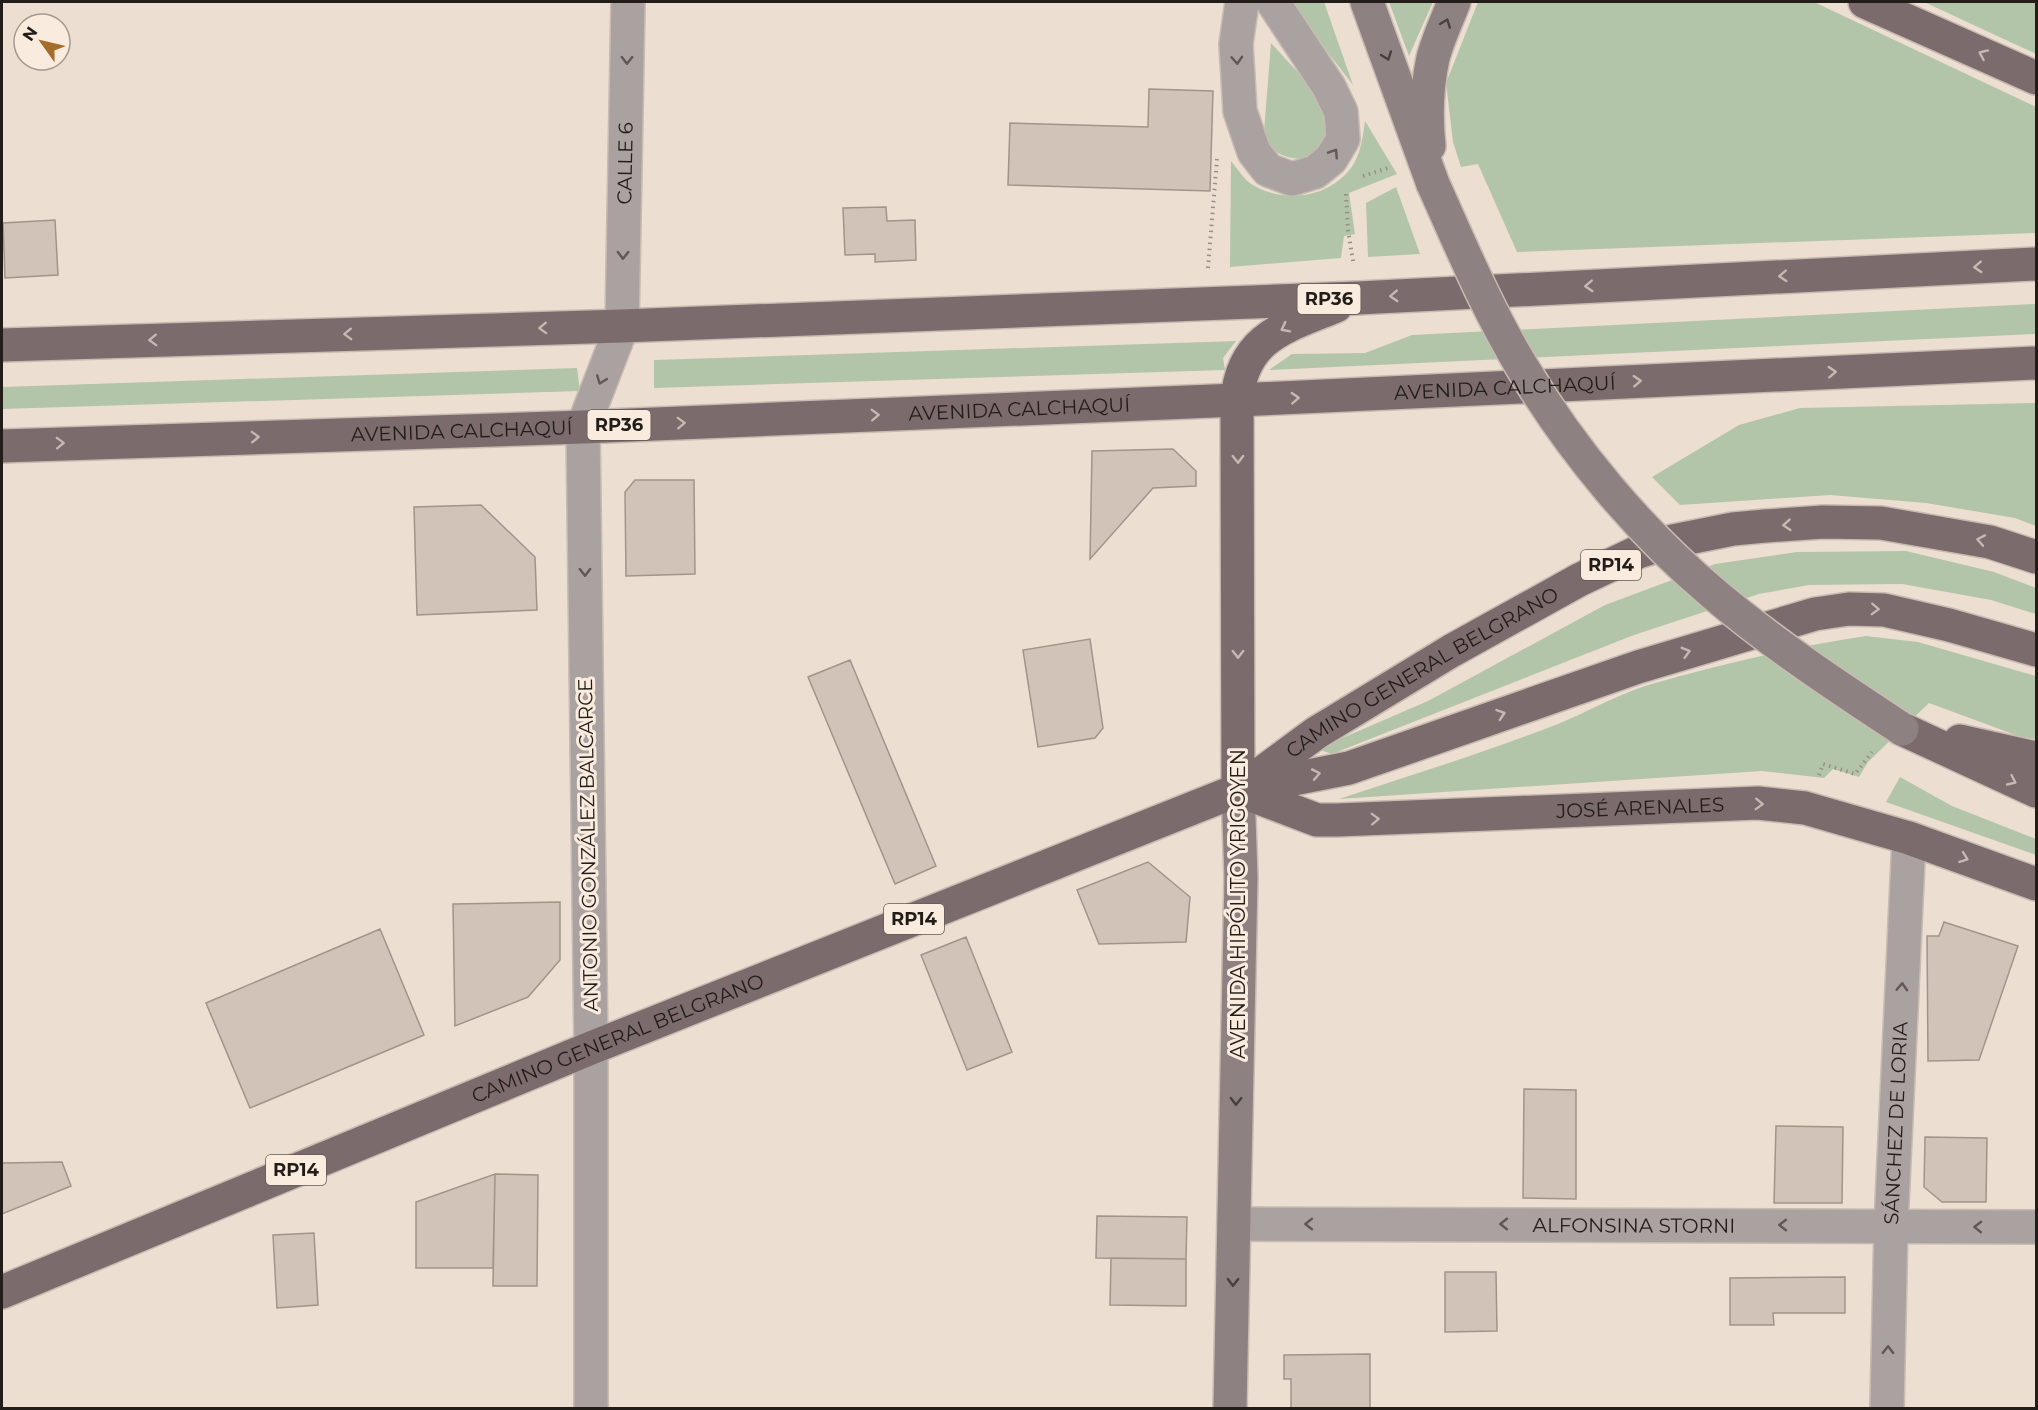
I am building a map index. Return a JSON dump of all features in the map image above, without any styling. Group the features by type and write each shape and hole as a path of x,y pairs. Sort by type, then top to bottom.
{"main road":[{"path":"1367,2 1434,184 1487,304 1522,368 1580,451 1612,492 1658,541 1713,593 1774,642 1902,729 2037,791"},
{"path":"1434,184 1428,131 1429,85 1433,57 1454,2"},
{"path":"1865,2 2037,78"},
{"name":"RP36","path":"2,345 622,326 1358,298 2037,264"},
{"name":"AVENIDA HIPÓLITO YRIGOYEN","path":"1230,1408 1241,877 1238,790 1238,380 1255,348 1272,335 1296,322 1358,298"},
{"name":"AVENIDA CALCHAQUÍ","path":"2,446 583,427 2037,363"},
{"name":"CAMINO GENERAL BELGRANO","path":"1238,790 1316,733 1451,651 1579,580 1638,552 1673,541 1722,531 1765,526 1823,522 1881,523 1990,542 2037,557"},
{"name":"CAMINO GENERAL BELGRANO","path":"2,1292 591,1048 1238,790 1349,768 1638,667 1815,614 1849,609 1884,610 1949,625 2037,650"},
{"path":"1902,729 2032,756"},
{"name":"JOSÉ ARENALES","path":"1238,790 1317,820 1758,803 1805,808 1909,838 2037,884"}],"street":[{"name":"CALLE 6","path":"622,326 628,2"},
{"path":"1242,2 1236,44 1240,111 1254,152 1268,170 1292,179 1315,172 1332,159 1343,139 1341,112 1329,87 1273,2"},
{"name":"ANTONIO GONZÁLEZ BALCARCE","path":"591,1408 591,1048 583,427 622,326"},
{"name":"SÁNCHEZ DE LORIA","path":"1887,1408 1891,1225 1909,838"},
{"name":"ALFONSINA STORNI","path":"1234,1224 2037,1227"}],"path":[{"path":"1170,304 1174,279 1209,268 1217,148"},
{"path":"1356,178 1387,168"},
{"path":"1346,191 1348,230"},
{"path":"1823,764 1855,774 1869,756"}],"green space":[{"path":"1292,2 1324,2 1353,85 1294,9"},
{"path":"1389,2 1433,2 1409,56"},
{"path":"1478,2 1814,2 2036,107 2036,233 1517,252 1478,164 1461,167 1453,142 1446,83"},
{"path":"1924,2 2036,2 2036,54"},
{"path":"1271,43 1326,103 1330,130 1323,152 1298,159 1279,154 1263,144"},
{"path":"1365,121 1397,174 1349,193 1355,234 1344,236 1341,258 1230,267 1231,161 1250,183 1266,191 1279,195 1307,195 1333,185 1353,165 1360,149"},
{"path":"1396,187 1420,254 1368,257 1366,203"},
{"path":"2036,304 2036,334 1269,370 1292,354 1365,353 1412,335"},
{"path":"1236,341 1223,358 1225,370 654,388 654,360"},
{"path":"577,368 580,391 2,409 2,387"},
{"path":"2036,403 2036,526 2015,518 1926,503 1830,495 1680,505 1652,477 1739,425 1800,408"},
{"path":"1906,551 1994,572 2036,588 2036,614 1991,600 1902,584 1809,585 1759,594 1634,635 1332,754 1317,749 1428,701 1605,605 1715,564 1797,552"},
{"path":"1866,636 1918,642 2036,676 2036,739 2021,737 1929,703 1868,762 1859,777 1833,769 1824,778 1762,771 1339,799 1531,734 1645,686 1755,657"},
{"path":"1900,777 1952,806 2036,839 2036,855 1886,802"}],"building":[{"path":"1149,89 1213,91 1210,191 1008,185 1010,123 1148,127"},
{"path":"886,207 887,221 915,220 916,260 875,262 875,254 845,255 843,208"},
{"path":"55,220 58,275 5,278 3,223"},
{"path":"1173,449 1196,471 1196,486 1153,488 1090,559 1092,451"},
{"path":"635,480 694,480 695,574 626,576 625,492"},
{"path":"481,505 535,557 537,610 417,615 414,507"},
{"path":"1090,639 1103,728 1095,738 1038,747 1023,650"},
{"path":"850,660 936,866 895,884 808,677"},
{"path":"1148,862 1190,897 1186,942 1099,944 1077,890"},
{"path":"560,902 560,960 528,997 455,1026 453,904"},
{"path":"1944,922 2018,946 1979,1060 1928,1061 1927,936 1939,936"},
{"path":"380,929 424,1035 250,1108 206,1003"},
{"path":"966,937 1012,1052 967,1070 921,955"},
{"path":"1524,1089 1576,1090 1576,1199 1523,1198"},
{"path":"1776,1126 1843,1127 1842,1203 1774,1203"},
{"path":"1925,1137 1987,1138 1986,1202 1942,1202 1924,1187"},
{"path":"62,1162 71,1186 2,1214 2,1163"},
{"path":"495,1174 493,1268 416,1268 416,1202"},
{"path":"495,1174 538,1175 537,1286 493,1286"},
{"path":"1097,1216 1187,1217 1186,1259 1096,1258"},
{"path":"314,1233 318,1305 277,1308 273,1235"},
{"path":"1111,1258 1186,1259 1186,1306 1110,1305"},
{"path":"1445,1272 1496,1272 1497,1331 1445,1332"},
{"path":"1845,1277 1845,1313 1773,1313 1774,1325 1730,1325 1730,1278"},
{"path":"1370,1354 1370,1408 1291,1408 1291,1379 1284,1379 1284,1355"}]}
